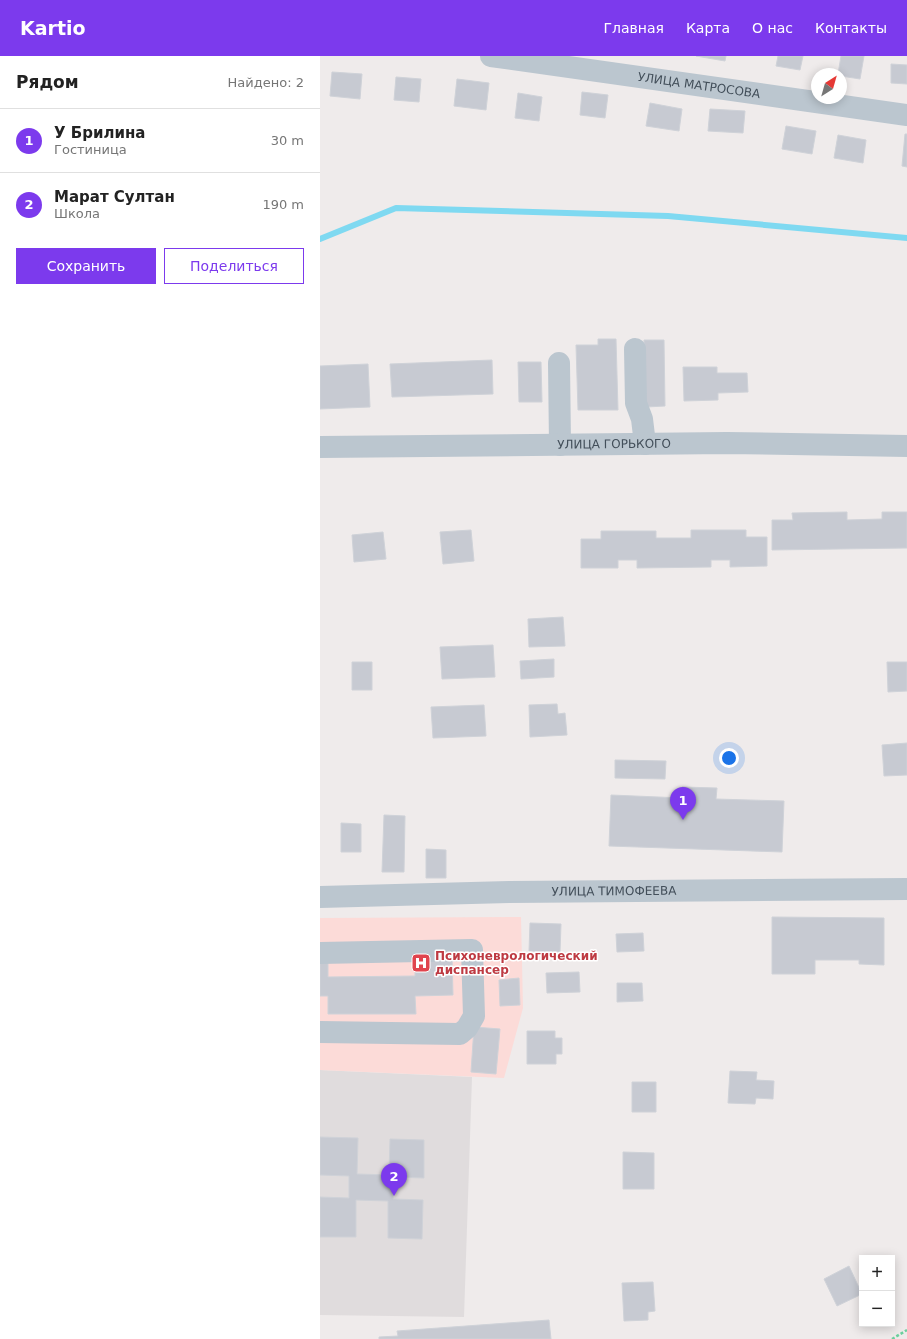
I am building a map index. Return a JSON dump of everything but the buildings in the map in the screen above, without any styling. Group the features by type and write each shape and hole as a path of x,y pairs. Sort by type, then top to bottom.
{"street":[{"name":"УЛИЦА МАТРОСОВА","path":"491,56 907,115"},
{"path":"635,349 636,403 642,419 645,444"},
{"path":"559,363 560,444"},
{"name":"УЛИЦА ГОРЬКОГО","path":"320,447 727,443 907,446"},
{"name":"УЛИЦА ТИМОФЕЕВА","path":"320,897 509,892 907,889"},
{"path":"320,953 472,950 474,1016 467,1028 460,1034 320,1032"}],"path":[{"path":"892,1339 907,1330"}],"shaded area":[{"name":"Психоневрологический диспансер","path":"521,917 523,1008 504,1078 320,1070 320,918"},
{"path":"320,1070 472,1077 464,1317 320,1315"}],"waterway":[{"path":"320,239 396,208 668,216 907,238"}],"place":[{"name":"У Брилина","path":"683,820"},
{"name":"Психоневрологический диспансер","path":"421,963"},
{"name":"Марат Султан","path":"394,1196"}]}
